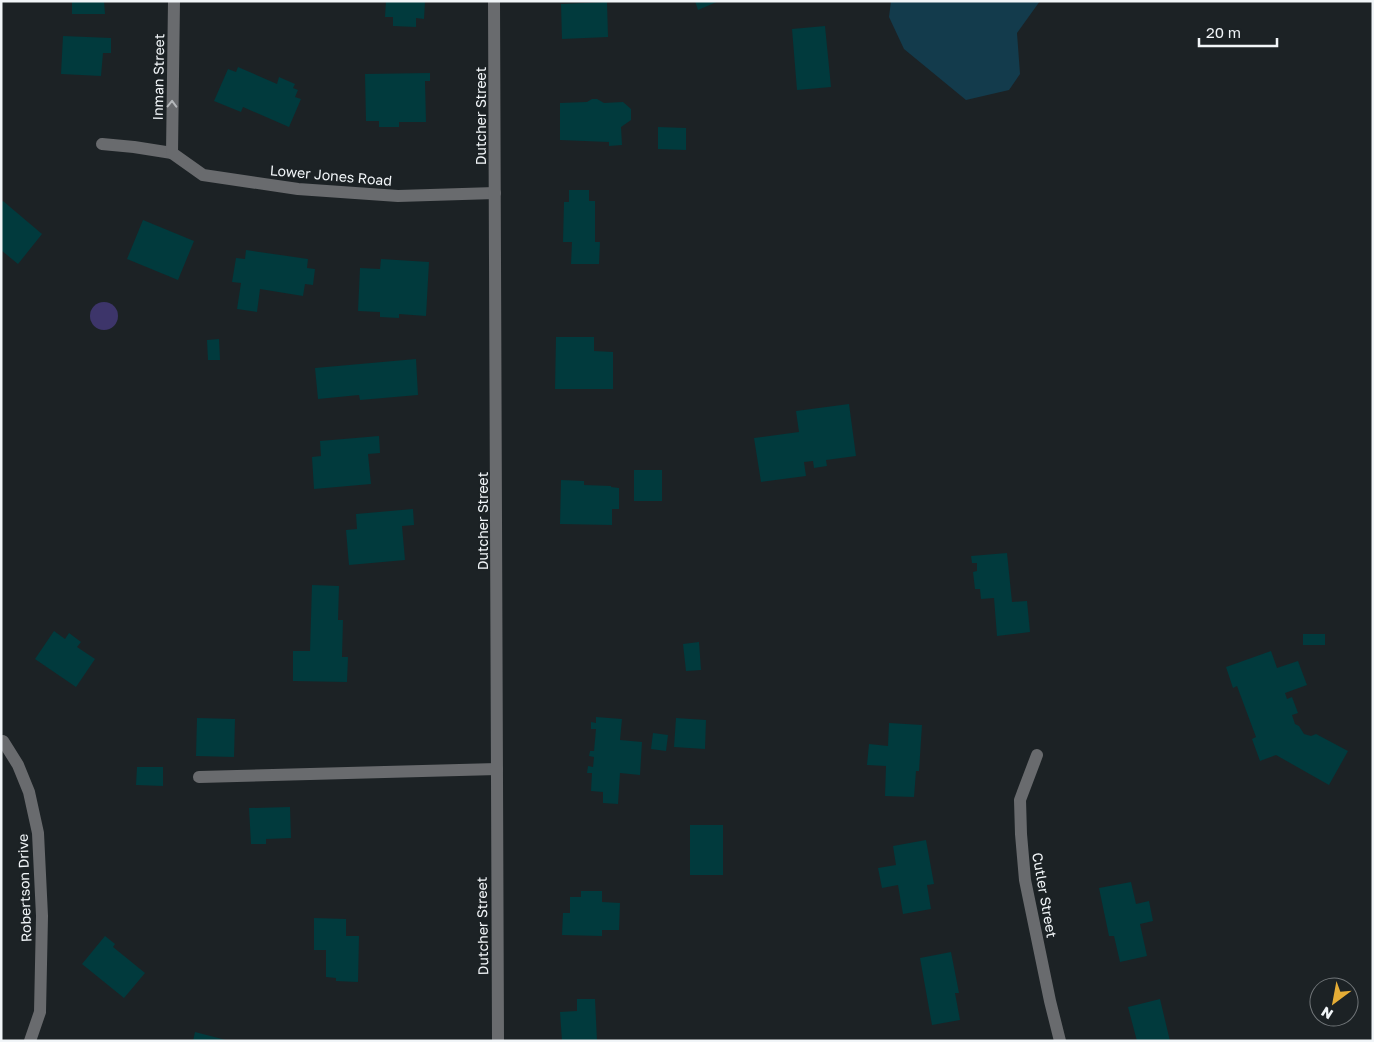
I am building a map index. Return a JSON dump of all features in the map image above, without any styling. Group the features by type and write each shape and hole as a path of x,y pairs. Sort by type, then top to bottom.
{"street":[{"name":"Inman Street","path":"172,153 174,1"},
{"name":"Dutcher Street","path":"494,1 498,1041"},
{"path":"102,144 172,153"},
{"name":"Lower Jones Road","path":"172,153 203,175 298,189 398,196 495,193"},
{"name":"Robertson Drive","path":"3,741 18,765 29,792 38,833 42,916 40,1012 30,1041"},
{"name":"Cutler Street","path":"1037,755 1020,800 1020,834 1025,880 1060,1041"},
{"path":"199,777 497,769"}],"shaded area":[{"path":"891,1 1040,1 1017,33 1020,74 1009,90 966,100 904,49 889,17"},
{"path":"104,302 114,306 118,316 114,326 104,330 94,326 90,316 94,306"}],"building":[{"path":"72,1 104,1 105,14 72,14"},
{"path":"386,1 425,1 424,19 416,18 416,27 393,26 393,17 385,17"},
{"path":"695,1 719,1 698,10"},
{"path":"607,2 608,37 562,39 561,4"},
{"path":"825,26 831,87 797,90 792,29"},
{"path":"63,36 111,38 111,53 103,53 101,76 61,74"},
{"path":"238,67 277,84 279,77 295,84 293,88 298,90 295,97 301,99 289,127 243,107 241,112 214,101 228,69 236,72"},
{"path":"430,73 430,81 425,81 426,122 399,122 399,127 379,127 379,121 366,121 365,74"},
{"path":"597,99 604,103 623,102 631,109 631,120 621,127 622,145 609,146 609,142 560,140 560,103 587,102"},
{"path":"658,127 686,128 686,150 658,149"},
{"path":"569,190 589,190 589,201 595,201 595,242 600,242 599,264 571,264 572,242 563,242 564,202 569,202"},
{"path":"3,201 42,234 18,264 1,250 1,203"},
{"path":"143,220 194,241 178,280 127,259"},
{"path":"246,250 308,259 307,268 315,269 313,285 305,284 303,296 260,289 257,312 237,309 241,283 232,282 236,258 245,259"},
{"path":"381,259 429,262 426,316 399,314 399,318 380,317 380,312 358,311 360,268 380,269"},
{"path":"556,337 594,337 594,351 613,352 613,389 555,389"},
{"path":"219,339 220,360 208,360 207,340"},
{"path":"416,359 418,395 360,400 359,395 318,399 315,368"},
{"path":"849,404 856,456 826,460 827,466 814,468 813,461 804,462 806,476 761,482 754,438 799,432 796,411"},
{"path":"379,436 380,453 368,454 371,484 314,489 312,457 321,456 320,441"},
{"path":"634,470 662,470 662,501 634,501"},
{"path":"561,480 584,481 584,485 619,488 619,509 612,509 612,525 560,524"},
{"path":"413,509 414,525 402,526 405,560 349,565 346,530 357,529 356,514"},
{"path":"1007,553 1012,602 1027,601 1030,632 997,636 994,598 981,599 980,589 975,589 973,572 977,571 977,563 972,563 971,556"},
{"path":"312,585 339,586 338,620 343,620 342,657 348,657 347,682 293,681 293,651 310,651"},
{"path":"54,631 65,639 69,633 81,642 77,647 95,659 76,687 35,659"},
{"path":"1303,634 1325,634 1325,645 1303,645"},
{"path":"699,642 701,670 686,671 683,644"},
{"path":"1271,651 1277,668 1298,661 1307,685 1285,693 1287,699 1292,697 1298,713 1292,715 1295,724 1299,726 1304,734 1311,736 1316,734 1348,751 1329,785 1276,755 1260,761 1252,739 1256,737 1237,686 1233,688 1226,667"},
{"path":"596,717 622,719 620,740 642,742 640,775 620,773 618,804 603,803 603,792 591,791 592,773 587,773 588,766 593,767 594,757 589,756 590,751 594,751 596,729 591,729 591,722 596,723"},
{"path":"197,718 235,719 234,757 196,756"},
{"path":"676,718 706,720 705,749 674,747"},
{"path":"889,723 922,725 919,771 916,771 914,797 885,796 886,766 867,765 869,744 888,746"},
{"path":"653,733 668,735 666,751 651,749"},
{"path":"137,767 163,767 163,786 136,785"},
{"path":"290,807 291,838 266,839 266,844 251,844 249,808"},
{"path":"690,825 723,825 723,875 690,875"},
{"path":"926,840 934,884 927,885 931,909 903,914 898,885 882,888 878,868 896,865 893,846"},
{"path":"1131,882 1136,904 1149,901 1153,921 1140,924 1147,956 1120,962 1114,936 1109,936 1099,888"},
{"path":"581,891 602,891 602,902 620,903 619,930 602,930 602,936 562,935 563,913 570,913 570,897 581,897"},
{"path":"314,918 346,919 346,936 359,936 358,982 336,981 336,978 326,977 326,950 314,950"},
{"path":"105,936 115,944 113,947 145,973 124,998 82,964"},
{"path":"951,952 959,993 955,993 960,1020 932,1025 920,958"},
{"path":"577,999 595,999 597,1041 562,1041 560,1012 577,1011"},
{"path":"1160,999 1170,1041 1137,1041 1128,1007"},
{"path":"195,1032 226,1040 226,1041 193,1041"}]}
